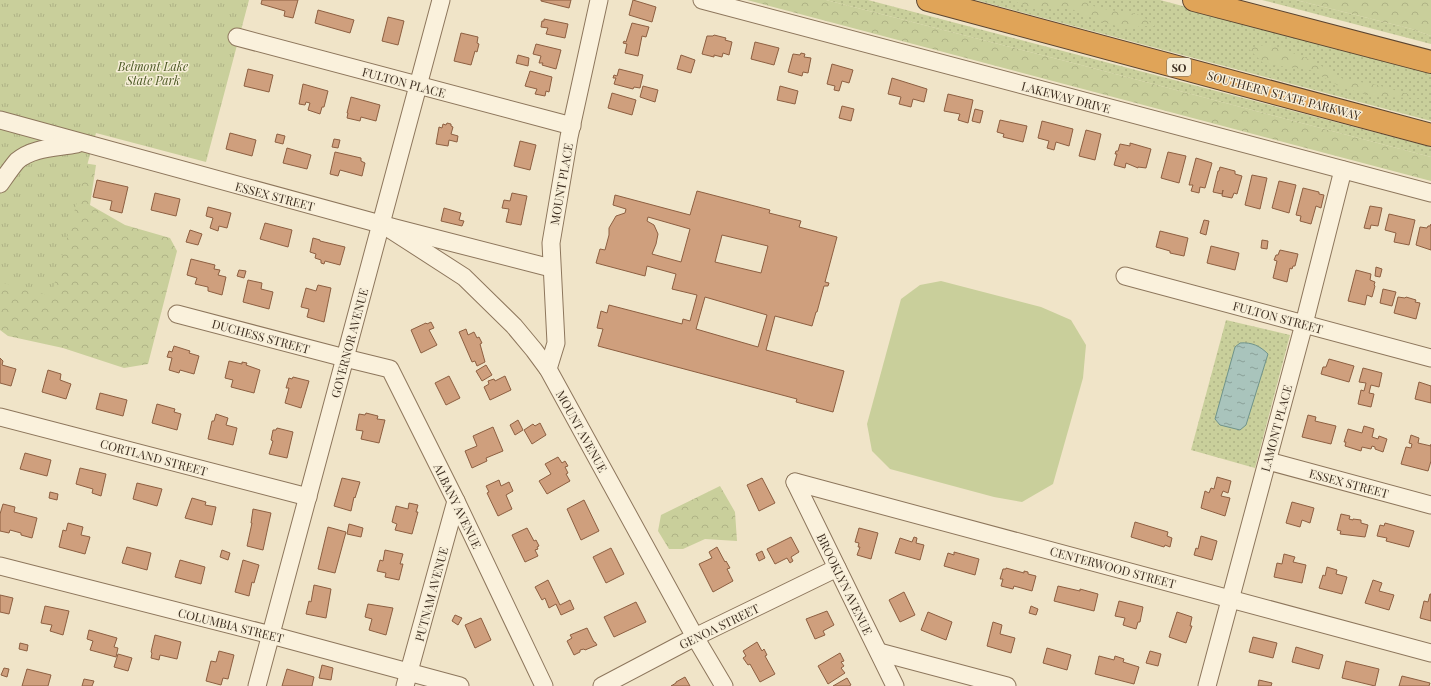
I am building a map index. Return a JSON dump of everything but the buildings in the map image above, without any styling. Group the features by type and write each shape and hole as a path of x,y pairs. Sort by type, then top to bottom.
{"highway":[{"name":"SOUTHERN STATE PARKWAY","path":"928,0 1431,135"},
{"path":"1194,0 1431,62"}],"street":[{"name":"GOVERNOR AVENUE","path":"257,686 442,0"},
{"name":"MOUNT PLACE","path":"548,369 556,344 551,268 551,243 572,126 600,0"},
{"name":"LAKEWAY DRIVE","path":"702,0 1431,193"},
{"name":"FULTON PLACE","path":"237,36 418,86 572,126"},
{"name":"ESSEX STREET","path":"0,120 82,144 551,268"},
{"path":"0,184 17,162 28,153 42,149 82,144"},
{"name":"LAMONT PLACE","path":"1207,686 1268,461 1343,170"},
{"name":"MOUNT AVENUE","path":"382,224 464,277 514,326 534,350 548,369 724,686"},
{"name":"FULTON STREET","path":"1125,276 1431,358"},
{"name":"DUCHESS STREET","path":"176,314 345,358"},
{"name":"ALBANY AVENUE","path":"345,358 390,369 456,501 544,686"},
{"name":"CORTLAND STREET","path":"0,417 308,497"},
{"name":"ESSEX STREET","path":"1268,461 1431,504"},
{"name":"CENTERWOOD STREET","path":"795,482 1431,653"},
{"name":"BROOKLYN AVENUE","path":"795,482 895,686"},
{"name":"PUTNAM AVENUE","path":"407,679 456,501"},
{"name":"COLUMBIA STREET","path":"0,566 271,635 407,679 460,686"},
{"name":"GENOA STREET","path":"602,686 696,637 837,568"},
{"path":"879,652 1007,686"}],"green space":[{"name":"Belmont Lake State Park","path":"0,0 249,0 206,162 96,133 51,296 0,282"},
{"path":"747,0 826,0 1431,157 1431,181"},
{"path":"826,0 868,0 1431,147 1431,157 1081,65"},
{"path":"976,0 1160,0 1431,72 1431,121"},
{"path":"1011,0 1081,0 1098,8 1141,15 1155,26 1140,26 1131,30 1099,21 1069,8 1029,7"},
{"path":"1262,0 1296,0 1412,29 1431,36 1431,44"},
{"path":"1296,0 1431,0 1431,36 1412,29"},
{"path":"1270,44 1313,61 1343,79 1377,85 1422,98 1375,97 1341,87 1310,70 1264,64 1248,48"},
{"path":"70,161 96,165 90,205 125,225 170,238 177,251 148,364 124,368 63,348 8,336 0,330 0,181"},
{"path":"941,281 1041,307 1071,320 1086,345 1083,378 1053,484 1022,502 994,497 890,469 872,451 867,424 901,299 920,285"},
{"path":"1226,320 1290,335 1255,468 1191,450"},
{"path":"720,486 735,512 737,541 705,539 683,549 669,549 658,531 661,515"}],"water":[{"path":"1240,343 1256,345 1268,354 1246,425 1240,430 1220,425 1215,419 1235,347"}]}
